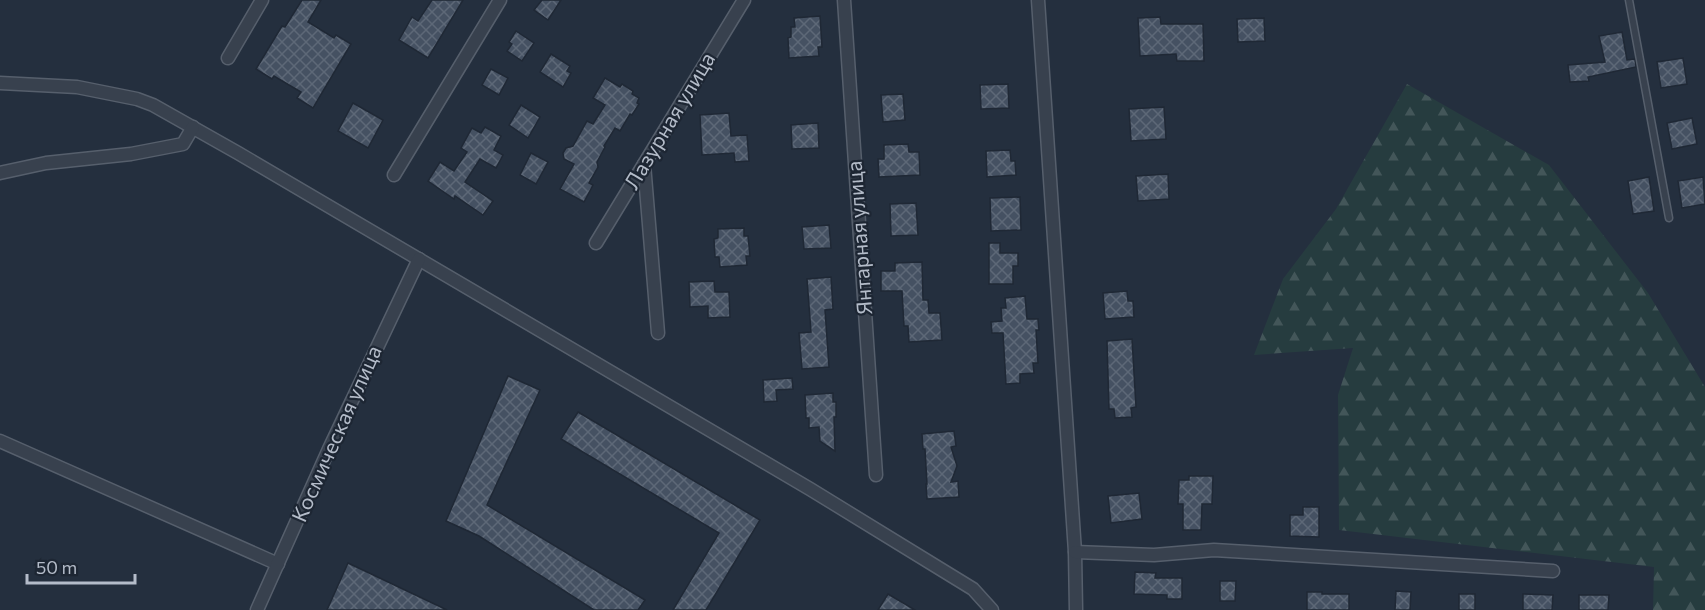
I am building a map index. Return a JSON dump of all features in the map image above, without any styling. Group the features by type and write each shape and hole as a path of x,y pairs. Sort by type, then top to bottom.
{"street":[{"path":"228,58 261,0"},
{"path":"394,175 500,0"},
{"name":"Лазурная улица","path":"596,243 744,0"},
{"name":"Янтарная улица","path":"844,0 876,475"},
{"path":"1038,0 1075,552 1076,610"},
{"path":"0,83 77,87 137,99 153,105 810,489 963,582 973,589 992,610"},
{"path":"0,173 46,163 131,154 183,144 194,128"},
{"path":"644,164 658,333"},
{"name":"Космическая улица","path":"257,610 333,439 419,259"},
{"path":"0,441 278,564"},
{"path":"1075,552 1154,555 1214,550 1553,571"}],"lane":[{"path":"1629,0 1669,218"}],"green space":[{"path":"1407,84 1549,165 1648,293 1705,387 1705,610 1653,610 1654,567 1339,530 1338,395 1353,348 1254,355 1283,279 1336,209"}],"building":[{"path":"302,0 321,0 308,22 334,38 336,35 351,44 313,108 297,98 301,92 274,76 272,79 256,69 282,26 285,27"},
{"path":"432,0 463,0 428,58 399,40 412,17 418,21"},
{"path":"542,0 561,0 548,20 534,10"},
{"path":"820,16 822,47 818,47 819,56 789,58 788,38 791,37 791,27 795,27 794,18"},
{"path":"1160,17 1161,24 1203,24 1204,61 1177,61 1176,54 1140,56 1138,18"},
{"path":"1264,18 1265,41 1238,42 1237,19"},
{"path":"516,31 534,43 522,61 507,51 512,44 509,42"},
{"path":"1622,32 1627,60 1635,59 1636,67 1588,77 1589,81 1570,82 1568,65 1605,62 1599,36"},
{"path":"551,54 570,66 567,71 571,73 563,87 540,72"},
{"path":"1683,58 1687,84 1661,88 1657,62"},
{"path":"491,69 508,78 499,95 482,85"},
{"path":"605,78 620,87 622,84 633,91 632,94 639,98 637,103 639,104 620,131 615,128 604,146 597,162 598,167 589,183 593,185 584,202 560,189 574,164 564,159 563,153 566,148 573,146 587,121 593,124 605,105 593,98"},
{"path":"1008,84 1009,108 981,109 980,85"},
{"path":"903,94 905,120 883,122 881,95"},
{"path":"353,103 383,120 368,148 338,131"},
{"path":"521,105 540,117 528,138 509,125"},
{"path":"1164,107 1166,139 1131,141 1129,109"},
{"path":"729,113 731,136 747,135 749,161 735,162 734,153 702,155 700,115"},
{"path":"1692,118 1697,144 1672,149 1667,123"},
{"path":"818,123 819,148 792,149 791,125"},
{"path":"485,127 501,136 494,150 503,155 496,168 480,159 465,182 493,201 483,215 428,181 440,162 454,171 467,152 461,148 472,128 481,133"},
{"path":"908,144 909,152 919,152 920,175 879,177 878,159 884,159 884,145"},
{"path":"1010,150 1011,161 1015,161 1016,175 987,177 986,151"},
{"path":"531,153 548,162 536,184 520,175"},
{"path":"1168,174 1169,199 1138,201 1136,176"},
{"path":"1649,177 1654,211 1633,214 1628,181"},
{"path":"1703,177 1705,204 1682,208 1678,181"},
{"path":"1020,197 1021,230 991,231 990,198"},
{"path":"916,203 918,235 891,236 890,204"},
{"path":"829,225 831,248 804,249 802,227"},
{"path":"744,228 744,236 748,236 750,256 746,256 747,265 720,267 719,257 715,257 714,239 718,238 718,229"},
{"path":"989,243 1000,243 1000,253 1018,253 1018,266 1013,266 1013,284 989,284"},
{"path":"922,262 923,300 928,300 929,313 940,313 942,340 909,342 908,326 904,326 902,291 881,291 881,271 895,271 895,263"},
{"path":"831,277 833,309 825,310 829,367 802,369 799,333 811,332 807,279"},
{"path":"714,281 715,292 729,292 730,317 708,318 708,306 690,307 689,282"},
{"path":"1127,291 1128,301 1133,301 1134,317 1105,319 1103,293"},
{"path":"1025,296 1027,319 1038,319 1039,330 1036,330 1038,363 1033,363 1034,373 1020,374 1020,383 1006,384 1003,333 992,333 991,322 1002,321 1001,308 1006,308 1005,298"},
{"path":"1132,339 1136,407 1131,408 1132,417 1115,418 1114,409 1109,409 1107,341"},
{"path":"508,376 540,390 487,505 645,600 638,610 594,610 479,536 446,521"},
{"path":"792,378 793,389 776,390 777,401 764,402 763,380"},
{"path":"833,393 833,402 836,402 835,451 820,441 819,427 809,428 805,395"},
{"path":"578,412 760,520 706,610 673,610 719,533 561,439"},
{"path":"954,431 956,446 951,447 957,466 951,482 958,481 959,497 927,499 925,449 923,449 922,434"},
{"path":"1189,476 1213,476 1212,504 1202,504 1201,530 1183,530 1183,504 1178,504 1179,480 1189,480"},
{"path":"1139,493 1142,519 1111,523 1108,496"},
{"path":"1303,507 1319,507 1319,537 1290,536 1290,515 1303,515"},
{"path":"348,563 447,610 327,610"},
{"path":"1135,572 1156,573 1155,578 1182,578 1182,599 1167,599 1167,595 1134,594"},
{"path":"1220,581 1236,581 1235,601 1220,601"},
{"path":"1396,591 1411,592 1410,610 1395,610"},
{"path":"1307,592 1349,594 1349,610 1307,610"},
{"path":"888,594 915,610 878,610"},
{"path":"1459,594 1475,594 1475,610 1459,610"},
{"path":"1523,594 1553,595 1552,610 1523,610"},
{"path":"1579,595 1609,595 1608,610 1579,610"}]}
